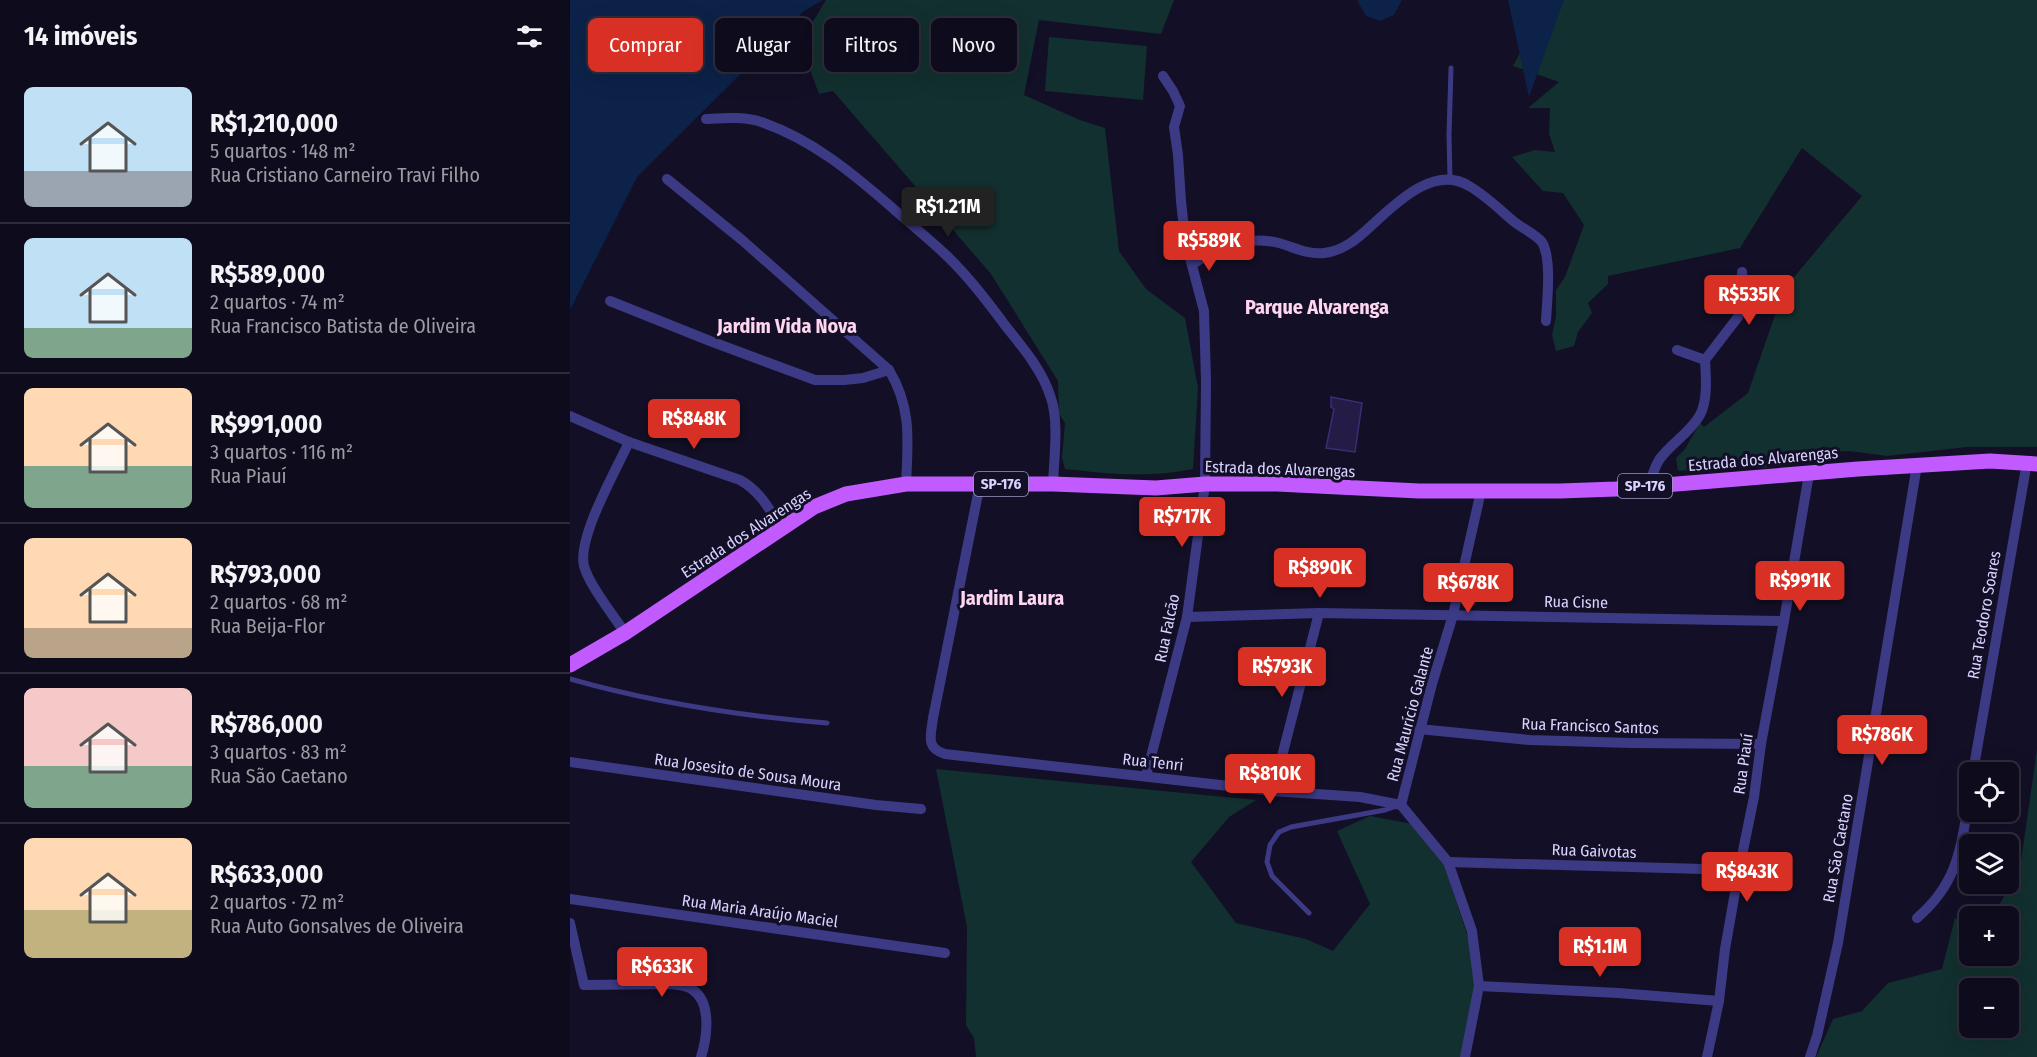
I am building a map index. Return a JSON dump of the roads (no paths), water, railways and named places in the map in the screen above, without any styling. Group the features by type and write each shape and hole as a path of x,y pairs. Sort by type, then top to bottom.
{"main road":[{"name":"Estrada dos Alvarengas","path":"570,664 625,633 814,507 846,494 906,484 1053,484 1156,488 1205,484 1277,484 1354,489 1560,491 1917,465 1989,461 2032,463"}],"street":[{"name":"Rua Falcão","path":"1146,776 1187,617 1205,484 1204,311 1185,239 1174,126 1180,106 1163,76"},
{"path":"706,119 739,118 761,122 804,141 848,171 947,256 976,288 1037,367 1048,390 1054,412 1053,484"},
{"path":"667,179 751,248 889,370 899,386 906,411 908,441 906,484"},
{"path":"1193,264 1211,252 1240,242 1259,240 1310,253 1337,250 1351,243 1420,187 1435,181 1450,179 1468,185 1542,242 1547,266 1546,321"},
{"path":"1649,486 1659,460 1683,438 1700,414 1706,378 1705,360 1738,317 1743,300 1742,272"},
{"path":"610,301 729,349 815,380 863,378 889,370"},
{"path":"1677,350 1705,360"},
{"path":"570,416 629,442 748,484 761,497 781,528"},
{"path":"625,633 584,567 583,555 591,523 629,442"},
{"name":"Rua Teodoro Soares","path":"1975,762 2032,463"},
{"name":"Rua São Caetano","path":"1810,1057 1838,943 1917,465"},
{"name":"Rua Piauí","path":"1707,1057 1719,1001 1738,870 1754,797 1761,744 1809,474"},
{"name":"Rua Tenri","path":"980,484 933,718 930,742 936,752 1274,791 1360,797 1390,801 1401,805"},
{"name":"Rua Maurício Galante","path":"1401,805 1419,729 1453,615 1482,491"},
{"path":"1274,791 1319,613"},
{"name":"Rua Cisne","path":"1187,617 1319,613 1784,621"},
{"name":"Rua Francisco Santos","path":"1419,729 1530,740 1761,744"},
{"name":"Rua Josesito de Sousa Moura","path":"570,762 876,805 921,809"},
{"path":"1401,805 1448,862 1472,931 1479,986 1465,1057"},
{"path":"1917,918 1931,907 1951,878 1959,854 1965,822"},
{"name":"Rua Gaivotas","path":"1448,862 1738,870"},
{"name":"Rua Maria Araújo Maciel","path":"570,898 945,953"},
{"path":"570,924 572,949 584,985 671,984 685,986 700,996 704,1005 706,1041 701,1057"},
{"path":"1479,986 1719,1001"}],"lane":[{"path":"1450,179 1451,68"},
{"path":"570,679 656,701 739,715 827,723"},
{"path":"1309,913 1272,876 1267,862 1270,845 1279,832 1291,827 1401,805"}],"water":[{"path":"570,0 823,0 797,18 715,18 715,72 743,72 637,177 570,310"},
{"path":"1357,0 1402,0 1394,15 1380,21 1366,16"},
{"path":"1508,0 1564,0 1529,97"}],"district":[{"name":"Parque Alvarenga","path":"1317,307"},
{"name":"Jardim Vida Nova","path":"787,326"},
{"name":"Jardim Laura","path":"1012,598"}]}
